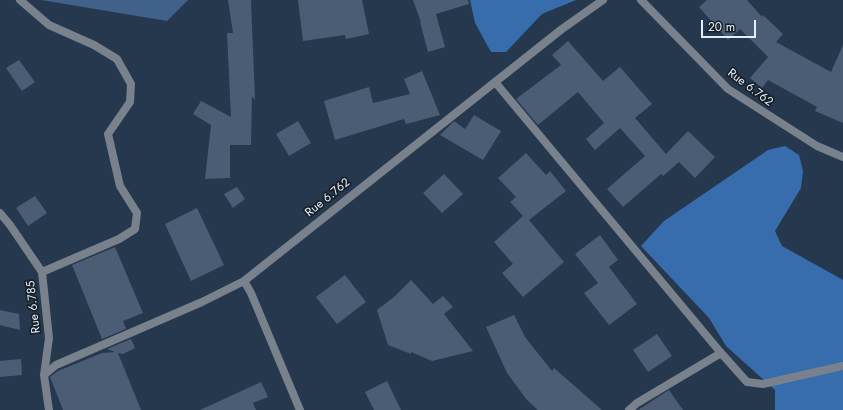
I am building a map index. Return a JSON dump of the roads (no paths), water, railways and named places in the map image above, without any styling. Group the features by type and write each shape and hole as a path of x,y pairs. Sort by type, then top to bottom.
{"street":[{"path":"20,0 49,25 94,45 117,59 131,84 130,102 108,134 120,186 137,213 134,229 119,239 42,272"},
{"name":"Rue 6.762","path":"44,375 56,365 202,302 244,281 562,29 603,0"},
{"name":"Rue 6.762","path":"641,0 728,89 817,146 843,157"},
{"path":"495,82 720,353 747,382 763,384 843,366"},
{"name":"Rue 6.785","path":"0,213 42,272 49,338 44,375 49,410"},
{"path":"244,281 251,293 300,410"},
{"path":"629,410 637,403 720,353"}]}
